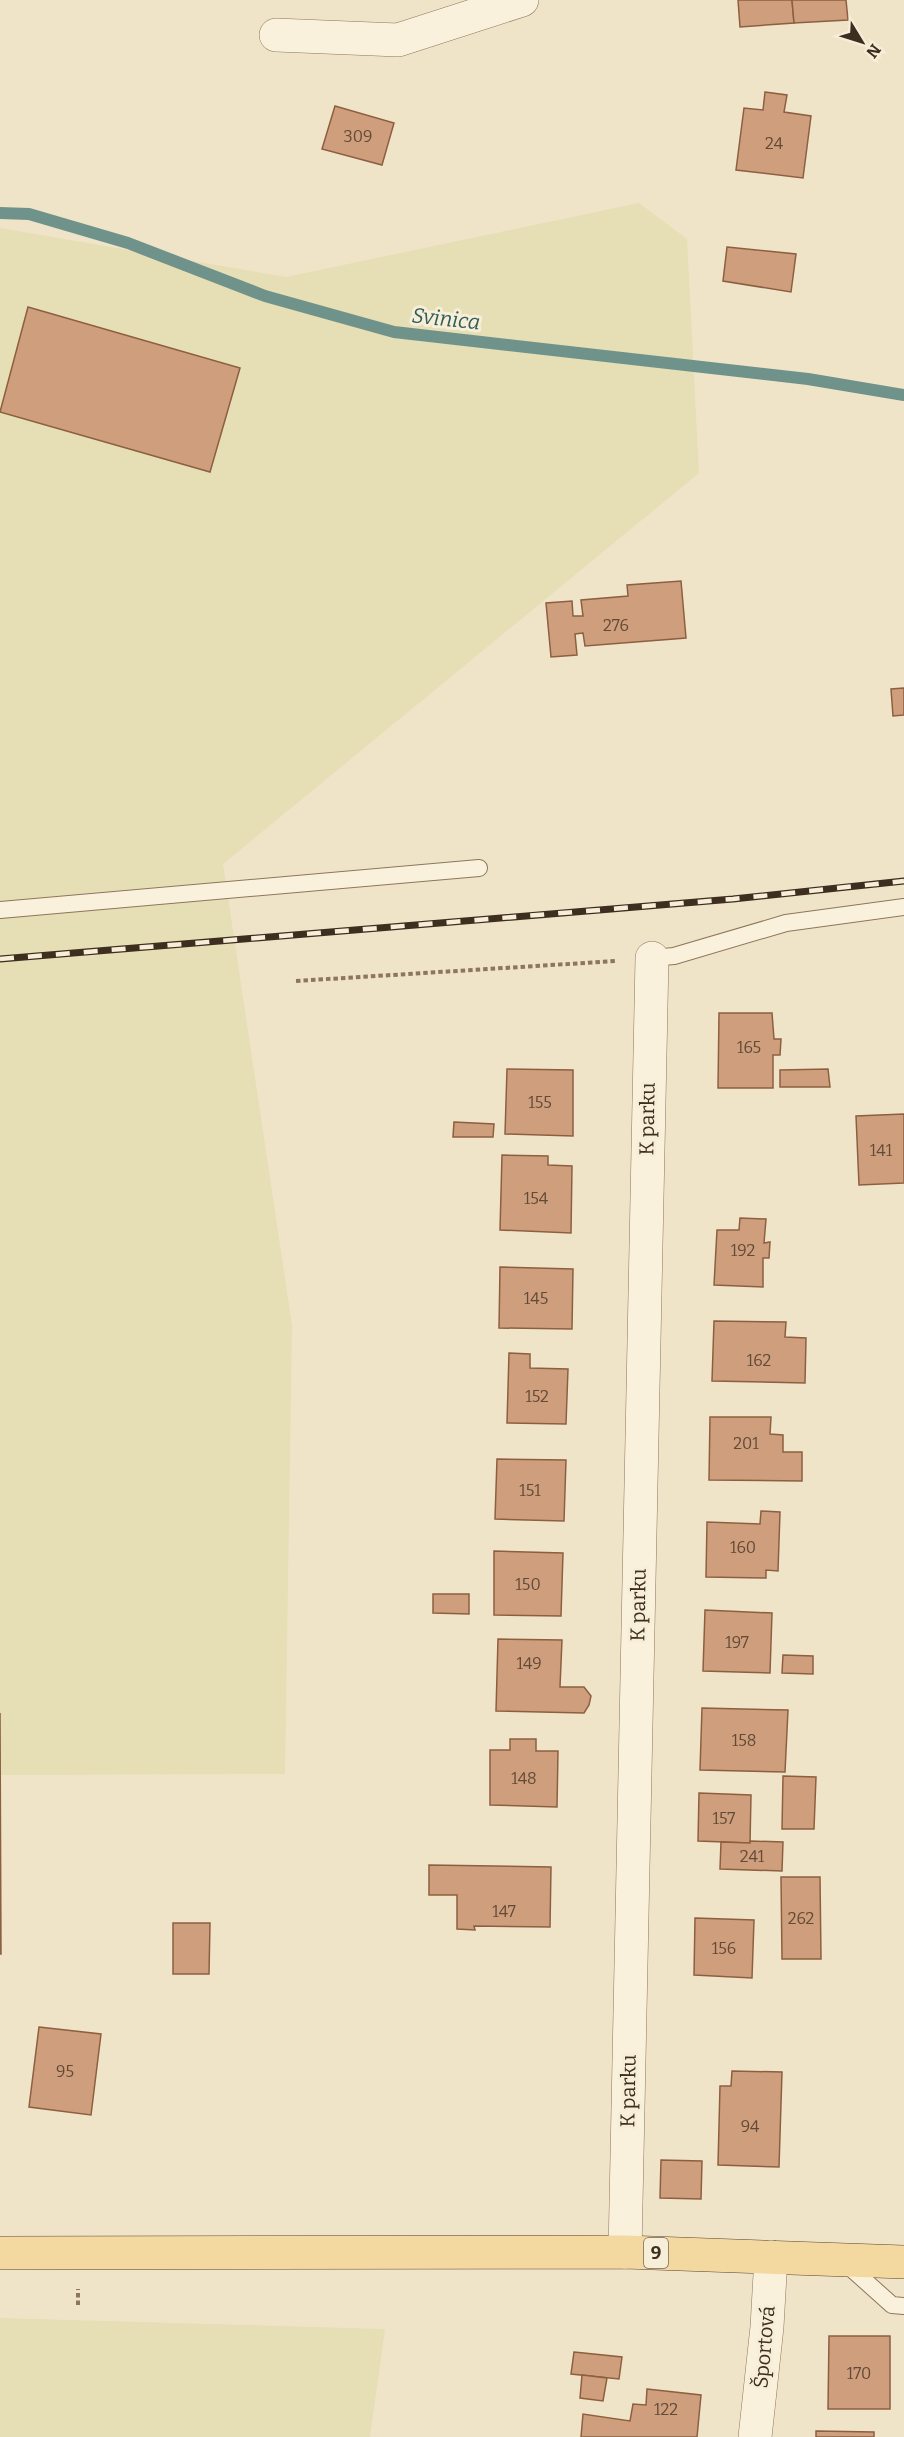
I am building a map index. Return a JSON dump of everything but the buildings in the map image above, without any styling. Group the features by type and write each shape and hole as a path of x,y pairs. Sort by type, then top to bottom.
{"main road":[{"name":"9","path":"0,2253 625,2252 904,2262"}],"street":[{"path":"276,35 398,40 522,0"},
{"name":"K parku","path":"625,2252 652,958"},
{"name":"Športová","path":"755,2437 767,2327 771,2257"}],"lane":[{"path":"0,910 478,868"},
{"path":"652,958 674,956 786,923 904,907"},
{"path":"841,2260 892,2305 904,2306"}],"path":[{"path":"296,981 652,958"}],"shaded area":[{"path":"639,203 687,239 699,473 223,864 292,1325 285,1774 0,1775 0,228 286,277"},
{"path":"0,2318 385,2329 370,2437 0,2437"}],"waterway":[{"name":"Svinica","path":"0,213 29,214 128,243 265,296 394,332 808,379 904,395"}],"railway":[{"path":"0,959 733,899 904,881"}]}
